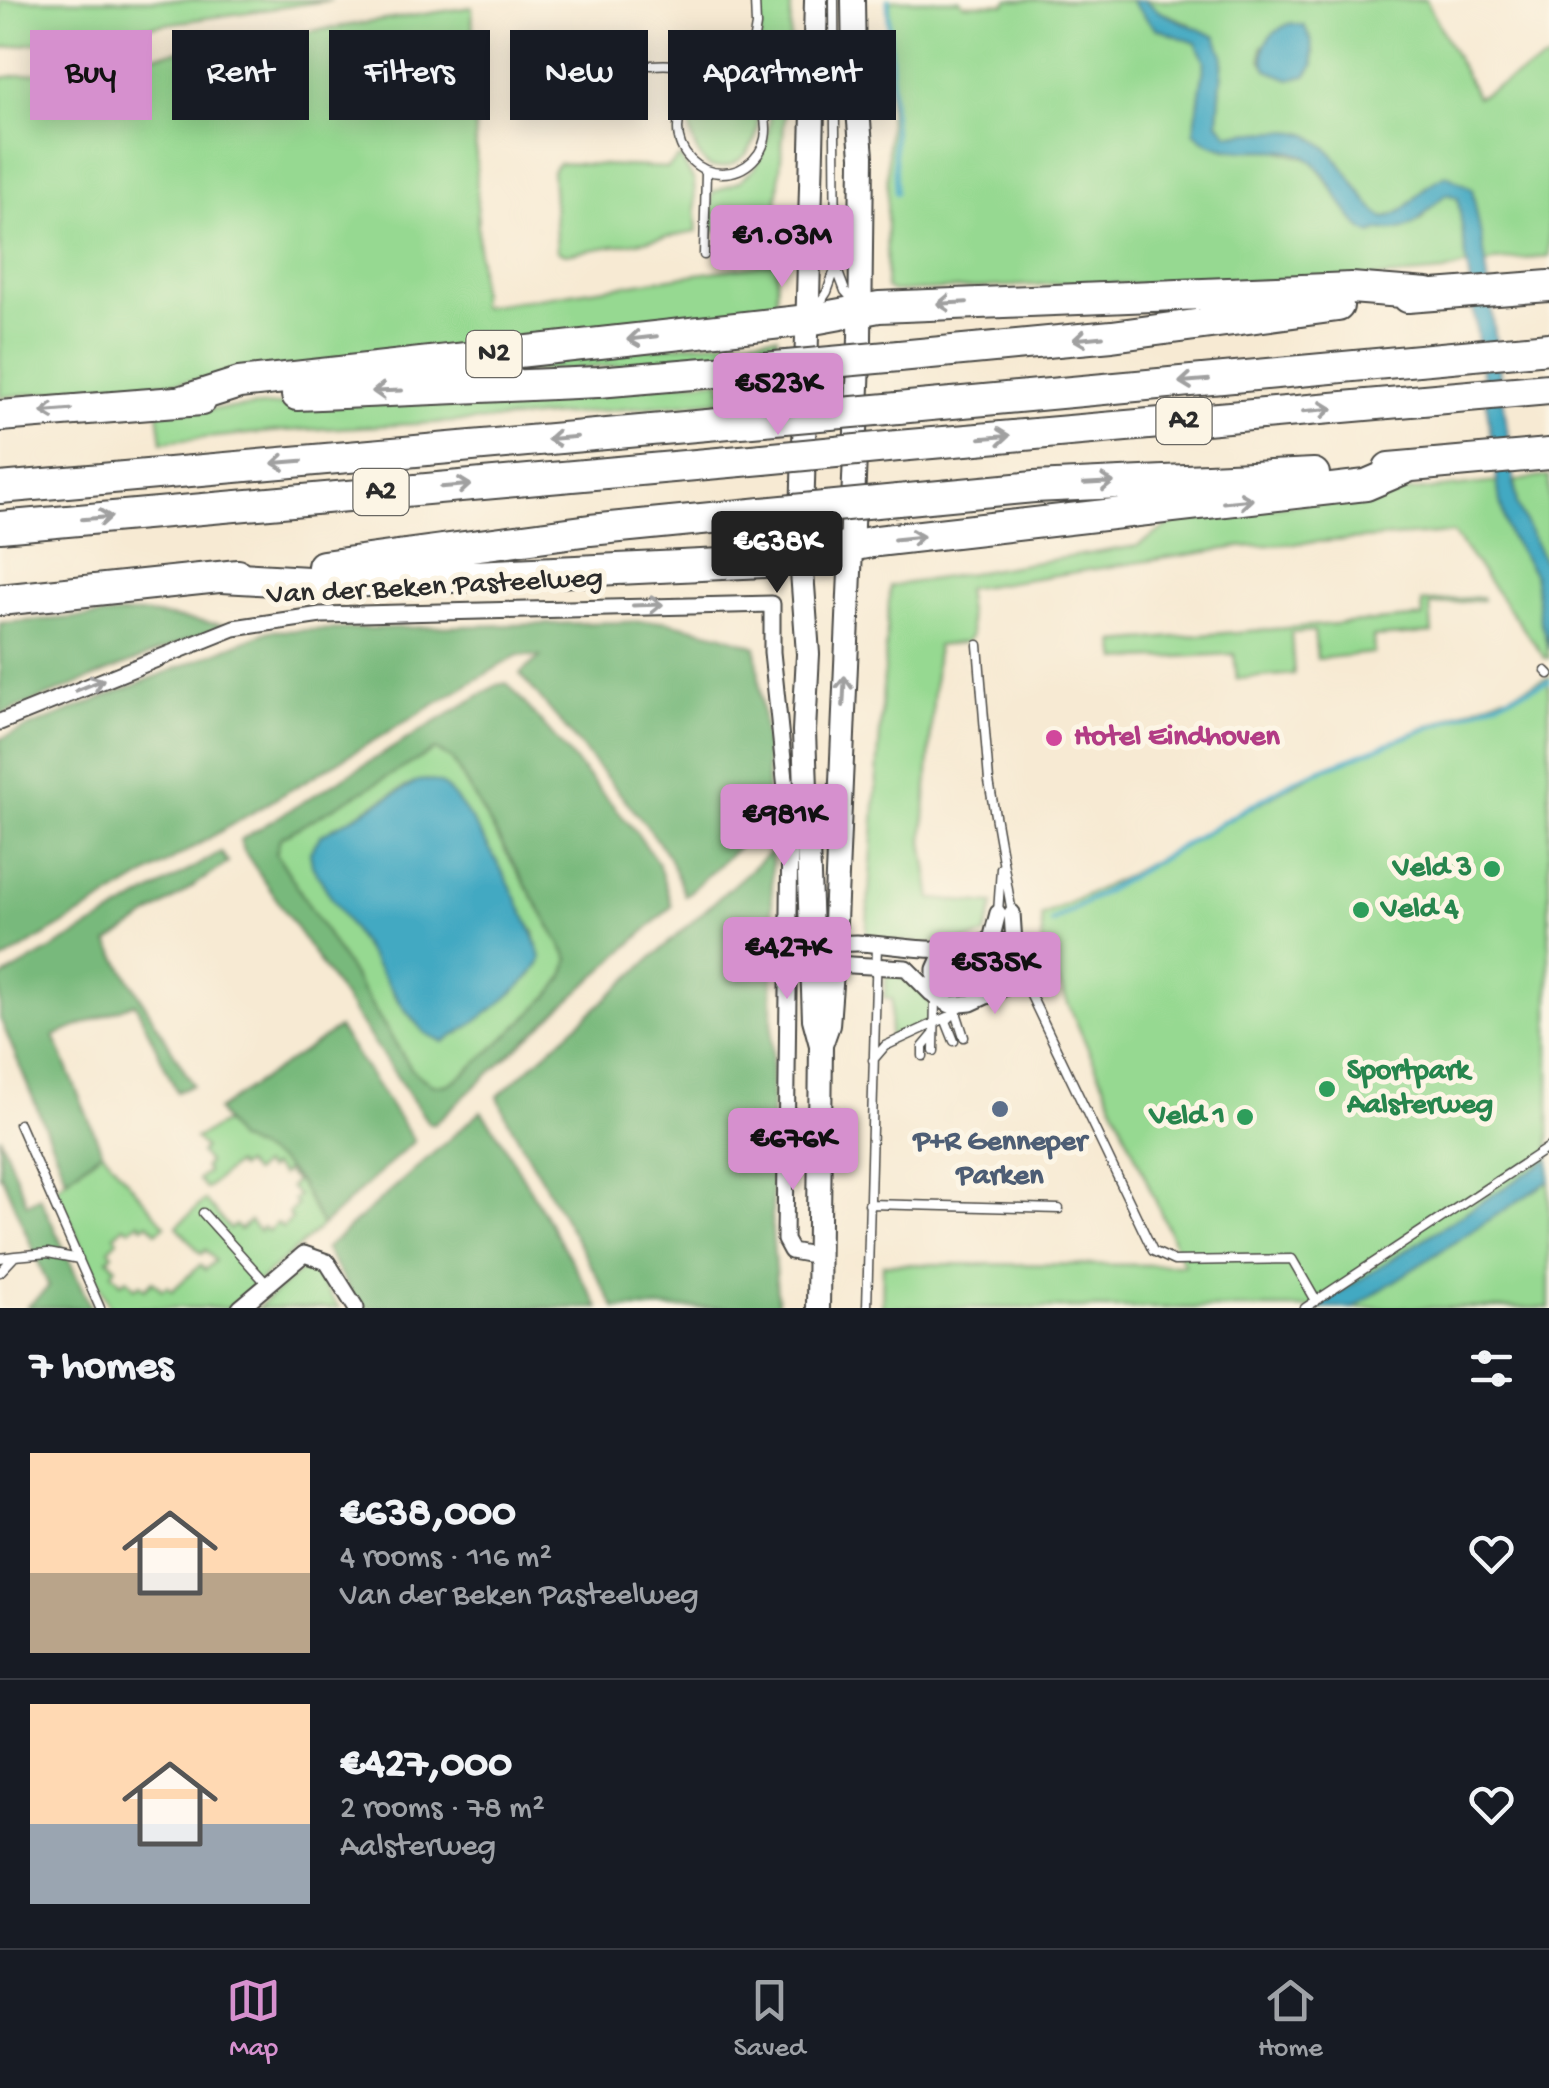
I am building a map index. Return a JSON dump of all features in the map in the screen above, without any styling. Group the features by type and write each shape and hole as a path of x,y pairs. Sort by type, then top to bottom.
{"highway":[{"name":"N2","path":"0,416 182,402 598,382 1112,336 1442,293 1549,286"},
{"name":"N2","path":"860,309 1351,288 1442,293"},
{"path":"808,320 860,309"},
{"name":"N2","path":"182,402 238,384 808,320"},
{"name":"A2","path":"0,488 1549,348"},
{"name":"A2","path":"0,527 1535,391"},
{"path":"0,600 222,577 590,530 1034,487 1408,467 1538,455"},
{"path":"222,577 326,583 560,574 801,558 851,547 1366,485 1408,467"}],"main road":[{"path":"816,0 801,558 808,654 804,731 807,786 827,953"},
{"path":"818,1308 821,1046 828,1025 827,953 851,547 860,309 862,156 854,66 854,0"}],"street":[{"name":"Van der Beken Pasteelweg","path":"0,722 234,628 321,615 772,604 772,652 790,828"},
{"path":"807,786 790,828 784,1240 791,1251 818,1256"},
{"path":"827,953 906,968 956,1011 1023,979 1005,913"},
{"path":"991,940 1005,913"},
{"path":"827,953 877,946 944,949 991,940 1014,943"},
{"path":"935,996 935,970 944,949"},
{"path":"240,1308 304,1254 327,1262 356,1308"}],"lane":[{"path":"755,30 756,0"},
{"path":"808,320 827,292 836,267 834,0"},
{"path":"651,65 668,66"},
{"path":"681,120 680,142 691,162 720,174 749,164 764,137 765,120"},
{"path":"704,254 706,171"},
{"path":"836,267 845,290 860,309"},
{"path":"978,645 1005,913"},
{"path":"867,1308 877,946"},
{"path":"1023,979 1153,1252 1174,1260 1292,1259 1315,1298"},
{"path":"934,1051 935,996"},
{"path":"923,1056 923,1047 934,1029 956,1011"},
{"path":"956,1011 964,1037"},
{"path":"954,1041 946,1026 956,1011"},
{"path":"873,1060 885,1046 934,1029"},
{"path":"19,1124 100,1308"},
{"path":"1305,1308 1549,1147"},
{"path":"868,1204 1060,1210"},
{"path":"203,1212 268,1285"},
{"path":"0,1258 48,1253 79,1259"},
{"path":"0,1272 15,1256"}],"green space":[{"path":"0,0 332,0 124,30 30,30 30,44 0,48"},
{"path":"761,0 791,0 790,30 760,30"},
{"path":"890,0 1005,4 1009,0 1131,0 1155,28 1196,42 1205,61 1194,132 1227,150 1276,150 1312,160 1355,221 1379,229 1401,230 1421,220 1435,201 1447,194 1458,198 1467,265 1444,272 1350,280 1071,283 893,292 886,288 888,120 896,120 896,30 890,30"},
{"path":"1144,0 1426,0 1477,97 1549,59 1549,257 1484,265 1472,190 1425,187 1407,207 1382,218 1366,205 1332,155 1261,132 1228,134 1218,123 1223,55 1189,23 1160,12","holes":["1304,27 1314,53 1267,70 1261,59 1262,46"]},
{"path":"472,7 473,30 329,30 329,120 475,120 480,307 777,262 776,312 717,324 180,382 0,397 0,78 30,73 30,120 152,120 152,55 172,52 172,120 309,120 309,32"},
{"path":"691,120 758,123 749,150 726,166 710,167 703,160 691,131"},
{"path":"770,120 784,120 775,227 711,231 712,193 740,181 755,168 767,141"},
{"path":"680,157 694,181 697,232 566,254 557,251 552,171 559,163 668,168"},
{"path":"777,336 777,349 723,358 317,380"},
{"path":"721,380 722,390 762,385 762,397 512,419 281,431 162,442 158,412"},
{"path":"1549,476 1549,583 1547,568 1517,505 1515,481"},
{"path":"1497,482 1509,535 1534,573 1549,658 1545,658 1453,533 1239,547 965,589 971,636 966,642 937,646 923,842 932,899 994,904 985,935 970,939 926,943 866,938 890,586 1137,546 1184,516"},
{"path":"1482,597 1483,600 1430,605 1432,633 1373,637 1374,653 1317,659 1314,631 1291,633 1294,674 1237,679 1234,654 1118,660 1115,642 1423,617 1422,602"},
{"path":"142,613 225,625 0,715 0,623"},
{"path":"664,621 756,647 766,747 768,819 685,896 669,857 647,826 520,674 540,657 518,655 0,962 0,739 269,631"},
{"name":"Sportpark Aalsterweg","path":"1549,677 1549,1308 882,1308 883,1264 1184,1265 1043,947 1041,916 1120,879 1317,772"},
{"path":"507,683 636,832 658,863 672,906 434,1124 429,1124 240,840 497,685","holes":["435,750 452,759 569,959 561,982 535,1009 457,1079 437,1085 412,1070 276,853 280,838"]},
{"path":"435,750 452,759 569,959 563,978 503,1040 457,1079 448,1084 428,1082 412,1070 276,853 280,838","holes":["428,780 534,932 540,963 531,976 460,1033 425,1033 377,964 321,835 405,787"]},
{"path":"772,850 772,1229 778,1308 615,1308 498,1096"},
{"path":"221,852 228,863 108,943 193,1085 177,1092 135,1003 54,1036 102,1151 66,1178 0,1018 0,979"},
{"path":"887,970 898,971 930,998 930,1021 889,1041 892,999 884,998"},
{"path":"338,1028 414,1141 322,1226 299,1182 279,1161 236,1139 217,1110"},
{"path":"481,1111 599,1308 360,1308 325,1249"},
{"path":"226,1122 243,1140 277,1159 292,1173 322,1226 229,1308 110,1308 55,1188 102,1151 165,1225 157,1232 148,1223 143,1227 139,1222 130,1230 124,1226 114,1235 118,1240 109,1249 113,1254 108,1259 116,1267 112,1273 121,1283 127,1279 135,1288 140,1284 145,1289 153,1281 162,1290 167,1286 172,1291 200,1265 205,1270 215,1261 206,1250 201,1254 177,1226 205,1200 230,1229 235,1225 240,1230 250,1221 259,1231 263,1227 268,1231 277,1223 282,1228 292,1219 288,1214 297,1205 293,1200 298,1196 290,1187 295,1181 272,1166 267,1170 262,1165 253,1173 244,1164 239,1168 235,1164 206,1189 198,1180 207,1172 204,1167 208,1163 200,1153 204,1148 195,1138"},
{"path":"0,1136 27,1204 40,1197 91,1308 27,1307 49,1287 1,1174 0,1177"},
{"path":"311,1261 314,1272 339,1308 257,1308"}],"water":[{"path":"1144,0 1160,12 1216,37 1223,55 1218,122 1228,134 1280,131 1308,135 1330,151 1383,218 1402,211 1426,187 1447,175 1472,189 1485,258 1517,505 1547,568 1549,648 1540,620 1534,573 1509,535 1500,502 1458,198 1447,194 1410,226 1372,234 1355,222 1320,170 1300,154 1239,150 1208,143 1194,132 1205,61 1196,43 1155,28 1131,1"},
{"path":"1291,23 1304,26 1311,39 1314,65 1306,76 1290,79 1267,70 1263,54 1271,36"},
{"path":"418,781 441,784 468,815 514,894 541,959 513,992 443,1042 425,1033 404,1008 331,897 312,865 310,852 321,835"},
{"path":"1549,1159 1549,1181 1353,1308 1316,1308"}],"waterway":[{"path":"888,0 896,193"},
{"path":"1052,922 1297,779 1549,681"},
{"path":"945,983 994,954"}],"place":[{"name":"Hotel Eindhoven","path":"1054,738"},
{"name":"Veld 3","path":"1492,869"},
{"name":"Veld 4","path":"1361,910"},
{"name":"Sportpark Aalsterweg","path":"1327,1089"},
{"name":"P+R Genneper Parken","path":"1000,1109"},
{"name":"Veld 1","path":"1245,1117"}]}
